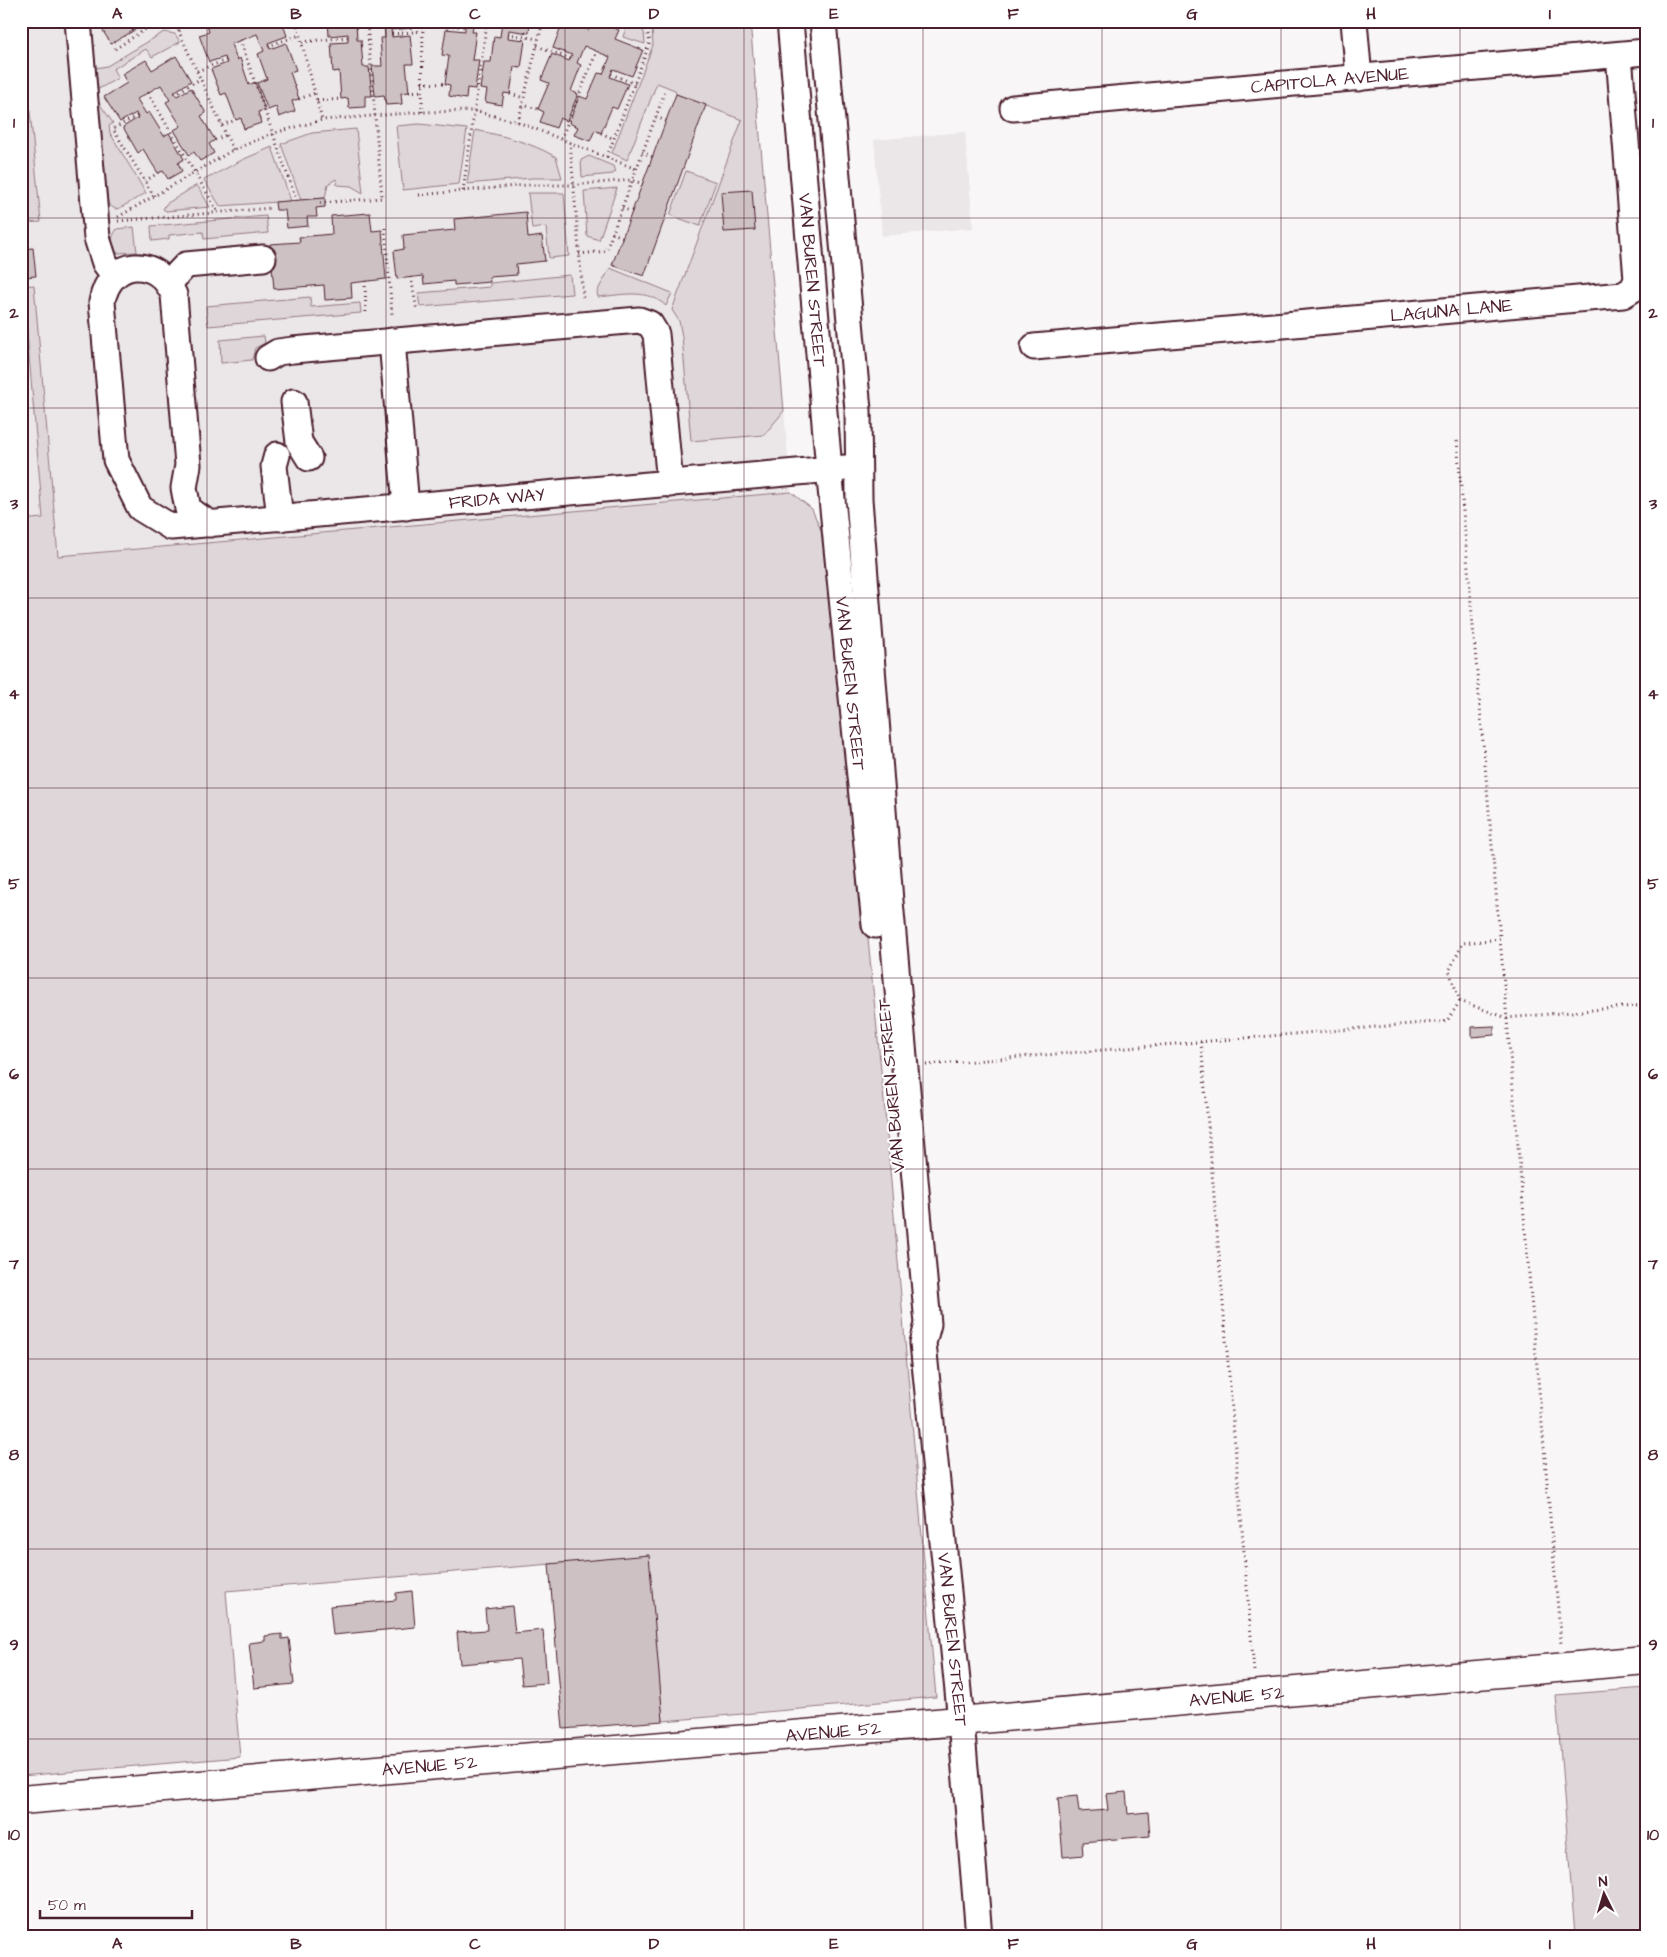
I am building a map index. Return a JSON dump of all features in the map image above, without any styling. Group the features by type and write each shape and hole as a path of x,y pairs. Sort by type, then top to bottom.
{"main road":[{"name":"AVENUE 52","path":"21,1800 961,1721 1646,1660"}],"street":[{"path":"78,21 97,238 105,263 114,275 121,270 134,267 148,268 160,274 169,283 174,295 188,465 184,488 188,509 210,524"},
{"name":"VAN BUREN STREET","path":"790,21 815,312 822,470 911,1296 915,1325 923,1343 961,1721 979,1936"},
{"name":"VAN BUREN STREET","path":"823,21 858,410 859,499 904,1067 928,1324 923,1343"},
{"path":"1354,21 1359,78"},
{"name":"CAPITOLA AVENUE","path":"1013,108 1646,52"},
{"name":"LAGUNA LANE","path":"1034,347 1623,295 1633,289 1637,279 1618,55"},
{"path":"169,283 186,265 264,258"},
{"name":"FRIDA WAY","path":"114,275 104,288 102,302 116,460 140,508 171,527 859,467"},
{"path":"268,358 278,352 293,350 640,320 650,324 656,334 670,484"},
{"path":"392,342 406,507"},
{"path":"294,402 299,442 309,458"},
{"path":"277,455 274,466 280,518"}],"path":[{"path":"114,48 158,21"},
{"path":"174,21 233,150"},
{"path":"179,32 183,21"},
{"path":"296,21 322,120"},
{"path":"463,191 487,21"},
{"path":"518,122 543,21"},
{"path":"607,157 650,42 646,27 635,21"},
{"path":"320,204 382,198 367,22"},
{"path":"422,112 422,22 465,27"},
{"path":"392,34 422,31"},
{"path":"508,34 538,39"},
{"path":"268,46 300,35"},
{"path":"302,42 348,37"},
{"path":"240,40 298,205"},
{"path":"536,46 570,59"},
{"path":"561,139 597,51"},
{"path":"197,70 226,60"},
{"path":"611,74 635,84"},
{"path":"175,94 200,79"},
{"path":"422,83 445,84"},
{"path":"408,92 422,91"},
{"path":"579,254 606,252 665,92"},
{"path":"148,93 218,212"},
{"path":"299,99 315,93"},
{"path":"510,94 524,98"},
{"path":"317,101 341,99"},
{"path":"522,105 538,109"},
{"path":"271,208 110,222 233,150 274,133 322,120 422,112 474,111 518,122 636,169"},
{"path":"137,116 113,129 154,196"},
{"path":"656,117 666,121"},
{"path":"222,125 236,120"},
{"path":"601,133 614,139"},
{"path":"215,140 226,135"},
{"path":"570,142 583,297"},
{"path":"642,152 653,157"},
{"path":"145,181 158,174"},
{"path":"420,195 527,185 573,185 632,180 643,184"},
{"path":"622,208 632,212"},
{"path":"385,228 392,314"},
{"path":"612,233 623,237"},
{"path":"411,277 417,311"},
{"path":"365,281 366,316"},
{"path":"1457,441 1563,1667"},
{"path":"1500,939 1463,943 1449,971 1460,1000 1507,1018 1646,1005"},
{"path":"904,1067 1447,1021 1460,1000"},
{"path":"1201,1042 1256,1694"}],"shaded area":[{"path":"21,21 750,21 791,492 21,559"},
{"path":"21,21 41,222 21,223"},
{"path":"611,21 628,21 644,32 645,44 623,37 626,27"},
{"path":"642,21 750,21 784,411 764,435 691,441 682,337 679,321 672,310 742,120 676,94 675,90 657,83 627,160 612,153 653,45 652,29"},
{"path":"164,32 175,34 180,42 152,57 146,49 113,69 118,78 97,90 95,68 107,66"},
{"path":"97,100 113,123 109,126 110,133 146,193 115,209 108,204"},
{"path":"419,124 467,129 459,184 403,190 396,126"},
{"path":"356,129 363,193 351,186 337,185 336,179 328,184 325,198 301,200 281,144 312,133"},
{"path":"475,130 517,140 556,157 562,178 532,178 467,184"},
{"path":"965,132 973,228 882,236 874,140"},
{"path":"272,147 291,201 220,206 204,180"},
{"path":"589,156 613,166 616,171 613,174 582,177 581,160"},
{"path":"686,171 716,182 700,226 670,215"},
{"path":"197,185 210,207 166,211 163,209 166,204"},
{"path":"617,188 599,240 587,236 584,191"},
{"path":"528,193 564,193 569,256 549,258 546,227 532,229"},
{"path":"266,216 268,233 204,239 203,232 169,235 169,239 152,241 151,226"},
{"path":"134,227 137,252 117,253 112,241 117,229"},
{"path":"610,268 672,293 666,306 659,300 642,295 625,294 598,297 597,292"},
{"path":"570,275 572,294 420,307 418,293 490,287 490,283"},
{"path":"34,285 58,556 791,492 812,509 830,552 884,1101 936,1697 663,1721 648,1556 226,1591 240,1757 21,1776 21,520 43,518 23,286"},
{"path":"310,297 311,307 360,303 361,313 208,326 206,306"},
{"path":"264,336 265,343 255,348 252,360 221,363 220,340"},
{"path":"1646,1688 1646,1936 1575,1936 1556,1695"}],"building":[{"path":"97,21 126,21 133,31 111,44"},
{"path":"126,21 149,21 133,31"},
{"path":"205,21 282,21 287,36 268,43 270,49 286,43 296,70 290,72 299,99 292,101 295,111 279,117 276,107 268,110 257,83 267,79 258,54 264,51 257,34 231,44 237,60 240,58 249,85 255,82 265,110 258,112 261,123 244,129 241,118 236,120 226,93 221,95 211,69 227,63 225,57 209,62 199,35 209,32"},
{"path":"328,21 371,21 356,23 357,40 361,40 363,67 369,67 372,96 365,96 365,107 349,108 348,98 341,99 339,71 333,72 331,43 348,42 348,34 329,36"},
{"path":"384,21 411,21 412,28 391,30 392,37 410,35 413,64 406,64 409,92 401,93 402,104 386,105 384,95 375,96 372,66 382,66 380,38 385,38"},
{"path":"453,21 474,21 472,32 476,32 472,60 479,60 475,89 467,88 466,99 449,96 450,85 445,84 449,56 442,55 446,29 465,31 465,23"},
{"path":"502,21 530,21 529,33 509,30 508,38 525,40 521,68 514,67 510,94 504,93 502,105 485,102 487,90 480,89 484,62 491,62 494,36 500,37"},
{"path":"563,21 589,30 593,21 597,21 619,30 615,39 643,50 632,76 613,69 610,77 628,84 617,109 612,107 601,133 595,130 590,141 574,135 578,127 569,123 579,96 587,99 598,73 603,74 610,57 584,46 577,63 581,65 571,91 578,94 567,121 560,118 556,128 540,122 544,112 538,109 549,83 541,80 552,54 569,61 572,55 553,48"},
{"path":"176,56 191,81 174,92 177,96 191,88 206,113 201,116 215,140 209,144 214,153 200,161 194,152 189,155 174,130 181,126 166,102 170,100 161,85 137,99 146,114 149,112 164,136 169,133 184,159 178,163 182,171 168,179 163,171 158,173 143,149 138,153 123,127 138,118 136,113 120,122 104,97 127,83 122,74 146,60 152,70"},
{"path":"676,94 706,105 644,276 612,265"},
{"path":"752,190 755,230 724,232 721,192"},
{"path":"325,198 325,207 316,208 317,217 307,217 308,226 287,228 285,210 276,210 275,202"},
{"path":"526,212 528,238 542,236 545,261 516,264 517,275 489,277 490,282 454,285 454,281 424,284 423,276 397,279 394,251 404,249 403,235 455,230 454,219"},
{"path":"370,213 372,231 382,230 386,279 351,283 352,298 325,300 324,285 274,289 270,244 300,242 299,237 332,234 331,216"},
{"path":"33,248 36,276 21,277 21,249"},
{"path":"1494,1026 1494,1035 1472,1037 1472,1027"},
{"path":"649,1555 663,1721 563,1729 549,1564"},
{"path":"412,1591 415,1627 333,1635 330,1606 396,1600 396,1593"},
{"path":"512,1606 515,1633 543,1630 547,1683 522,1685 519,1659 460,1664 457,1632 487,1630 485,1609"},
{"path":"282,1634 282,1639 289,1638 294,1684 254,1688 249,1643 265,1641 265,1636"},
{"path":"1126,1792 1128,1814 1148,1812 1150,1836 1082,1842 1083,1855 1063,1857 1058,1798 1077,1796 1079,1812 1108,1810 1106,1794"}]}
